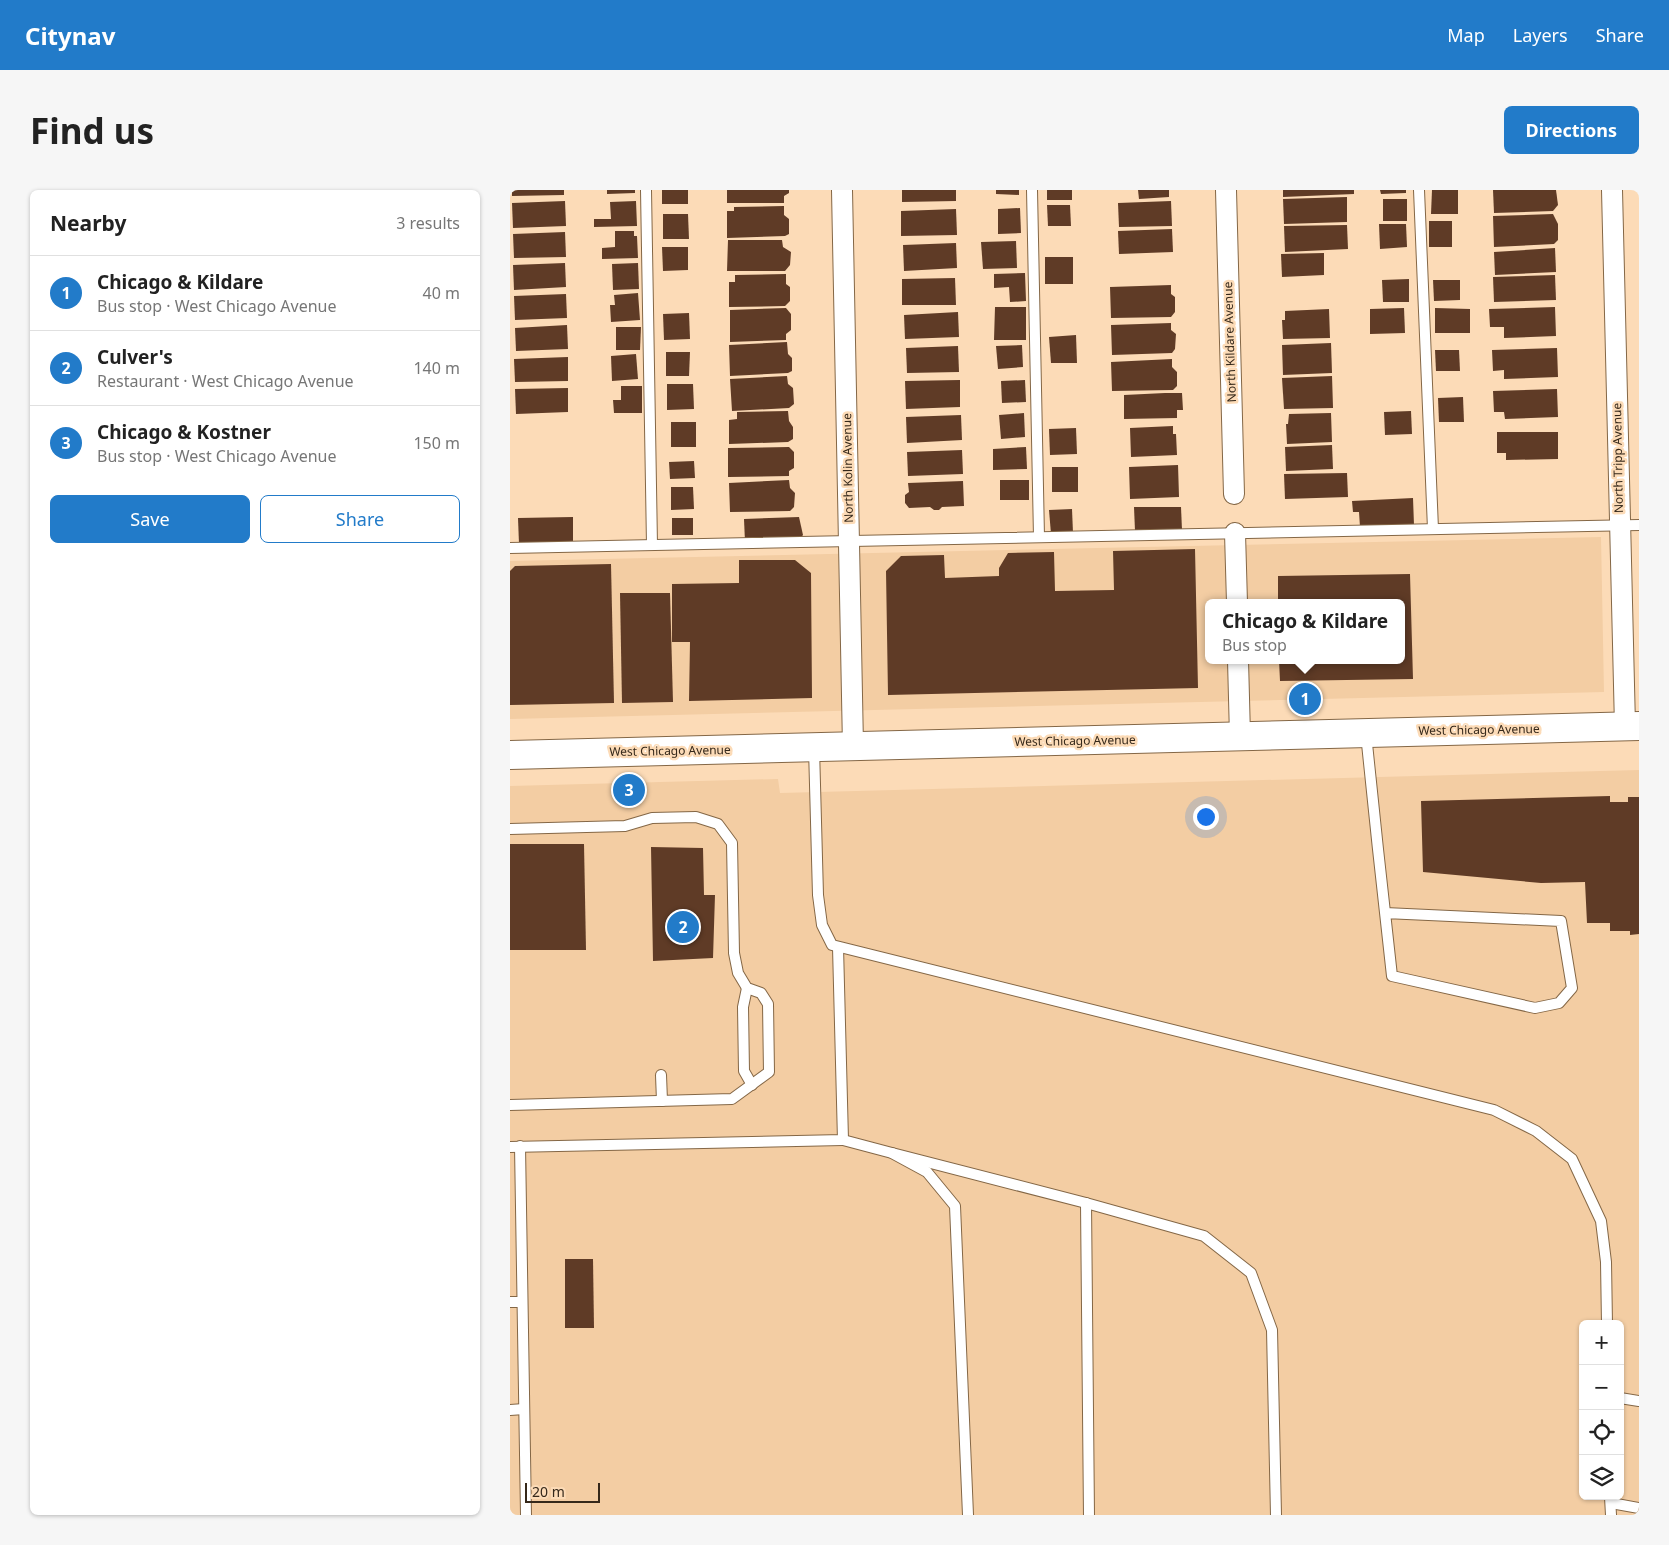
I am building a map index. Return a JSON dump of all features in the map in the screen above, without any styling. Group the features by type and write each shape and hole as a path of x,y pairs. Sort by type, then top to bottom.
{"main road":[{"name":"West Chicago Avenue","path":"510,755 1632,726"}],"street":[{"name":"North Kolin Avenue","path":"842,190 853,746"},
{"name":"North Kildare Avenue","path":"1226,190 1234,494"},
{"name":"North Tripp Avenue","path":"1612,190 1629,525 1632,726"},
{"path":"1235,533 1237,599"},
{"path":"1238,664 1240,736"}],"lane":[{"path":"646,190 652,545"},
{"path":"1032,190 1039,537"},
{"path":"1419,190 1433,529"},
{"path":"510,548 1629,525"},
{"path":"1366,733 1385,912 1392,976 1535,1008 1559,1003 1572,988 1561,921 1385,912"},
{"path":"814,747 818,894 822,925 832,945 1494,1110 1536,1131 1572,1159 1601,1221 1606,1262 1607,1320"},
{"path":"510,830 625,826 652,818 696,817 718,824 732,843 734,953 738,973 747,988 761,993 768,1004 768,1072 732,1099 510,1105"},
{"path":"838,947 843,1140"},
{"path":"747,988 743,1007 744,1071 752,1085"},
{"path":"661,1075 662,1101"},
{"path":"526,1515 522,1302 515,1146 843,1140 1086,1203 1204,1236 1250,1273 1272,1330 1276,1515"},
{"path":"892,1153 927,1172 955,1206 968,1515"},
{"path":"1086,1203 1089,1515"},
{"path":"510,1302 522,1302"},
{"path":"1624,1399 1639,1401"},
{"path":"510,1410 524,1409"},
{"path":"1611,1515 1610,1500 1639,1508"}],"shaded area":[{"path":"1601,537 1604,692 510,719 510,561"},
{"path":"1639,770 1639,1515 510,1515 510,786 778,779 780,793"}],"building":[{"path":"512,190 564,190 564,195 512,196"},
{"path":"607,190 635,190 635,193 607,194"},
{"path":"662,190 688,190 688,204 662,204"},
{"path":"727,190 789,190 789,193 784,196 784,203 727,203"},
{"path":"902,190 956,190 956,201 902,202"},
{"path":"996,190 1019,190 1019,195 996,194"},
{"path":"1047,190 1072,190 1072,200 1047,200"},
{"path":"1138,190 1169,190 1169,197 1139,199"},
{"path":"1283,190 1354,190 1354,194 1283,197"},
{"path":"1380,190 1406,190 1406,193 1381,194"},
{"path":"1432,190 1458,190 1458,214 1431,214"},
{"path":"1493,190 1556,190 1558,205 1553,211 1494,213"},
{"path":"1347,197 1347,222 1284,224 1283,199"},
{"path":"1383,199 1407,199 1407,221 1383,221"},
{"path":"565,201 566,226 513,228 512,203"},
{"path":"636,201 637,226 594,227 594,219 611,219 610,202"},
{"path":"1171,201 1172,226 1119,227 1118,203"},
{"path":"1047,205 1070,205 1071,226 1048,226"},
{"path":"784,206 784,215 789,219 789,234 785,236 727,238 727,211 734,211 734,207"},
{"path":"1020,208 1021,233 998,234 998,209"},
{"path":"956,209 957,235 901,236 901,211"},
{"path":"663,214 688,214 689,239 663,239"},
{"path":"1553,214 1558,224 1558,240 1554,244 1494,247 1493,216"},
{"path":"1429,221 1452,221 1452,247 1429,247"},
{"path":"1379,224 1406,224 1407,247 1380,249"},
{"path":"1347,225 1348,249 1285,252 1284,226"},
{"path":"1172,229 1173,252 1119,254 1118,231"},
{"path":"615,231 634,231 634,236 637,236 638,258 602,259 602,248 615,247"},
{"path":"565,232 566,257 514,258 513,234"},
{"path":"728,240 782,240 783,247 791,252 790,265 785,271 727,271"},
{"path":"1016,241 1017,268 983,269 981,242"},
{"path":"956,243 957,268 904,271 903,245"},
{"path":"662,247 688,247 688,270 663,271"},
{"path":"1555,248 1556,272 1495,275 1494,252"},
{"path":"1324,253 1324,275 1282,277 1281,254"},
{"path":"1045,257 1073,257 1073,284 1045,284"},
{"path":"565,263 566,287 514,290 513,265"},
{"path":"638,263 639,289 613,290 612,264"},
{"path":"1025,273 1026,301 1010,302 1009,287 994,288 994,274"},
{"path":"786,274 786,284 790,287 790,301 785,306 729,307 729,282 735,282 735,275"},
{"path":"1555,275 1556,300 1494,302 1493,277"},
{"path":"955,278 956,305 902,305 902,279"},
{"path":"1409,279 1409,302 1383,302 1382,280"},
{"path":"1433,280 1460,280 1460,300 1434,301"},
{"path":"1171,285 1171,294 1175,297 1175,312 1171,317 1111,318 1110,287"},
{"path":"638,293 640,320 611,322 610,305 615,305 614,295"},
{"path":"566,294 567,318 515,320 514,296"},
{"path":"995,307 1026,307 1026,340 994,340"},
{"path":"1555,307 1556,336 1504,338 1504,327 1490,327 1489,309"},
{"path":"786,308 791,314 791,330 786,334 786,340 730,342 730,310"},
{"path":"1404,308 1405,333 1370,334 1370,309"},
{"path":"1435,308 1470,309 1470,333 1435,333"},
{"path":"1329,309 1330,338 1283,339 1282,320 1285,320 1285,311"},
{"path":"958,312 959,337 905,339 904,315"},
{"path":"689,313 690,339 664,340 663,314"},
{"path":"1171,323 1171,330 1176,334 1175,349 1172,353 1112,355 1111,325"},
{"path":"567,325 568,349 516,351 515,328"},
{"path":"616,327 641,327 640,350 616,350"},
{"path":"1076,335 1077,363 1051,363 1049,337"},
{"path":"787,342 788,354 792,358 792,371 788,373 730,376 729,345"},
{"path":"1331,343 1332,373 1283,375 1282,345"},
{"path":"1022,345 1023,367 998,369 996,346"},
{"path":"958,346 959,372 907,373 906,348"},
{"path":"1557,348 1558,377 1504,379 1504,370 1493,371 1492,350"},
{"path":"1435,350 1459,350 1460,371 1436,371"},
{"path":"666,352 690,352 689,376 666,376"},
{"path":"636,354 638,379 612,381 611,356"},
{"path":"568,357 568,381 515,382 514,359"},
{"path":"1172,359 1172,367 1177,372 1177,386 1173,390 1112,391 1111,362"},
{"path":"787,376 788,384 793,388 794,404 789,408 732,411 730,379"},
{"path":"1332,376 1333,408 1284,409 1282,378"},
{"path":"960,380 960,407 906,409 905,381"},
{"path":"1025,380 1026,402 1002,403 1001,381"},
{"path":"667,384 693,384 694,409 667,410"},
{"path":"621,386 642,386 642,413 614,413 613,400 621,400"},
{"path":"568,388 568,412 516,414 515,389"},
{"path":"1557,389 1558,417 1505,419 1504,412 1494,412 1493,391"},
{"path":"1182,393 1183,410 1177,410 1177,418 1124,419 1124,395"},
{"path":"1463,397 1464,422 1439,422 1438,398"},
{"path":"788,411 789,421 793,427 793,439 788,442 729,444 729,420 737,419 737,412"},
{"path":"1411,411 1412,434 1385,435 1384,412"},
{"path":"1024,413 1025,437 1001,439 999,415"},
{"path":"1331,413 1332,442 1287,444 1286,424 1288,424 1289,414"},
{"path":"961,415 962,440 907,443 906,417"},
{"path":"671,422 696,422 696,447 671,447"},
{"path":"1173,426 1173,434 1176,434 1177,455 1131,457 1130,428"},
{"path":"1076,428 1077,454 1050,455 1049,429"},
{"path":"1497,432 1558,432 1558,459 1506,460 1506,453 1497,453"},
{"path":"1332,445 1333,469 1286,471 1285,447"},
{"path":"789,447 794,452 794,468 789,471 789,476 728,477 728,448"},
{"path":"1026,447 1027,469 993,470 993,449"},
{"path":"962,450 963,474 908,476 907,452"},
{"path":"694,461 695,478 670,479 669,462"},
{"path":"1178,465 1179,497 1130,499 1129,467"},
{"path":"1052,467 1078,467 1078,492 1052,492"},
{"path":"1347,473 1348,497 1285,499 1284,474"},
{"path":"789,480 790,488 795,493 794,507 790,511 730,512 729,483"},
{"path":"1000,480 1029,480 1029,500 1000,500"},
{"path":"963,481 964,506 942,507 939,510 934,510 930,507 909,508 905,503 905,495 909,492 908,483"},
{"path":"671,487 693,487 694,509 671,510"},
{"path":"1413,498 1414,525 1360,527 1359,512 1353,512 1352,501"},
{"path":"1134,507 1181,507 1182,530 1135,531"},
{"path":"1072,509 1073,533 1051,534 1049,510"},
{"path":"573,517 573,543 519,544 518,518"},
{"path":"799,517 803,535 799,540 745,542 744,519"},
{"path":"672,518 693,518 693,535 672,535"},
{"path":"1195,549 1198,688 888,695 886,571 901,556 944,555 945,578 999,576 999,568 1008,553 1054,552 1055,591 1114,590 1113,551"},
{"path":"739,560 795,560 811,573 812,698 689,701 690,642 672,642 672,584 739,583"},
{"path":"611,564 614,703 510,705 510,571 515,566"},
{"path":"1410,574 1413,679 1280,681 1279,664 1405,664 1405,599 1278,599 1278,576"},
{"path":"620,593 670,593 673,702 622,703"},
{"path":"1610,796 1610,802 1628,802 1628,797 1639,797 1639,934 1630,935 1630,931 1610,931 1610,923 1587,923 1585,882 1541,883 1423,872 1421,801"},
{"path":"510,844 584,844 586,950 510,950"},
{"path":"651,847 703,848 704,895 715,895 713,958 653,961"},
{"path":"565,1259 593,1259 594,1328 565,1328"}],"place":[{"name":"Chicago & Kildare","path":"1305,699"},
{"name":"Chicago & Kostner","path":"629,790"},
{"name":"Culver's","path":"683,927"}]}
